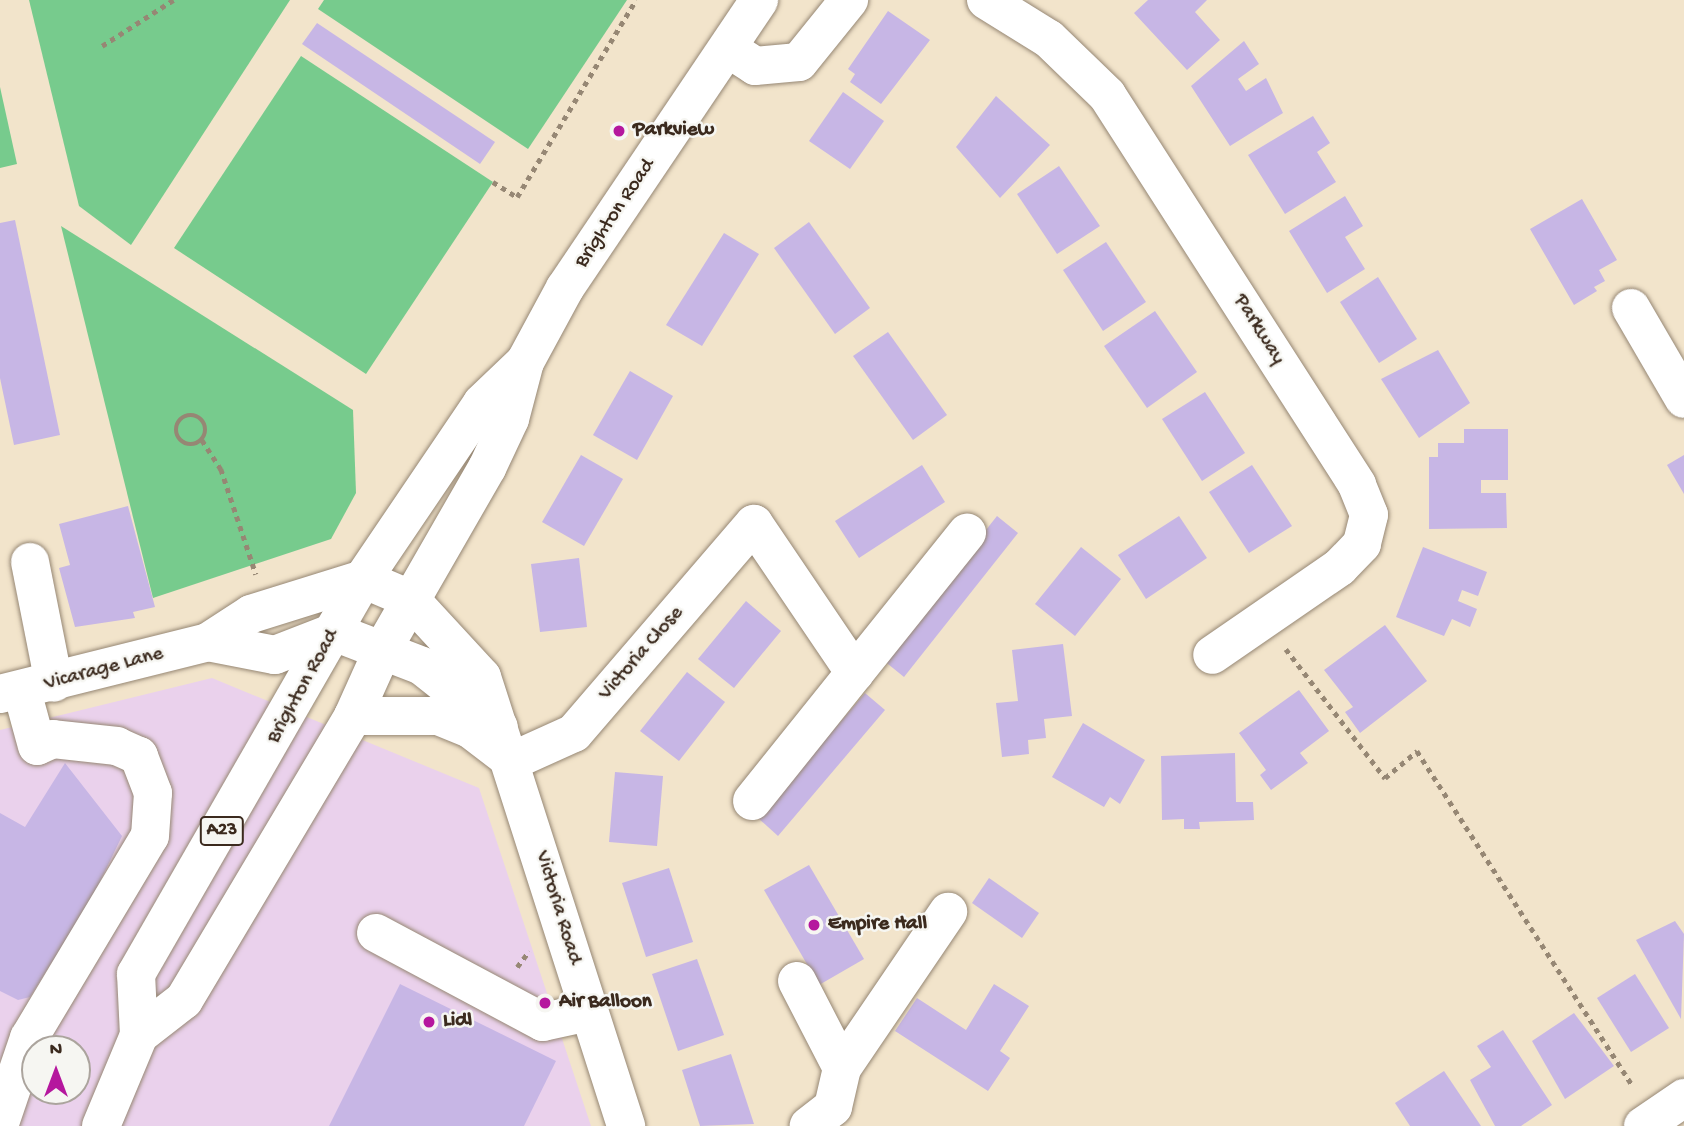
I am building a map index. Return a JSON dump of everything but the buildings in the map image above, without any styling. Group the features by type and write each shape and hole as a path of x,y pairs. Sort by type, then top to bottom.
{"street":[{"name":"Brighton Road","path":"139,1035 184,1000 352,716 410,599 487,468 510,419 525,362 565,288 729,49 759,0"},
{"path":"729,49 755,66 799,62 849,0"},
{"name":"Parkway","path":"986,0 1049,38 1107,95 1357,485 1369,515 1362,544 1264,620 1212,656"},
{"path":"1631,308 1684,399"},
{"name":"Brighton Road","path":"101,1126 139,1035 136,974 363,579 482,403 525,362"},
{"name":"Victoria Close","path":"508,746 574,733 754,524 855,673"},
{"path":"752,801 967,533"},
{"path":"0,1123 29,1038 150,836 153,793 139,756 117,746 53,739 37,746 25,689 30,562"},
{"name":"Victoria Road","path":"363,579 410,599 482,677 508,746 625,1126"},
{"name":"Vicarage Lane","path":"25,689 208,642 251,614 363,579"},
{"path":"334,632 384,647 445,682 508,746"},
{"name":"Vicarage Lane","path":"208,642 275,655 334,632"},
{"path":"352,716 438,716 508,746"},
{"path":"808,1126 834,1107 842,1068 948,912"},
{"path":"376,933 543,1022 589,1012"},
{"path":"797,981 842,1068"}],"path":[{"path":"102,46 173,0"},
{"path":"493,182 517,197 636,0"},
{"path":"202,440 183,443 176,430 180,421 201,419 202,440 221,469 258,578"},
{"path":"1264,620 1385,778 1417,751 1660,1114"}],"shaded area":[{"path":"212,678 479,788 591,1126 0,1126 0,730"}],"green space":[{"path":"29,0 290,0 131,245 79,206"},
{"path":"324,0 627,0 528,149 318,9"},
{"path":"301,56 493,182 366,374 174,248"},
{"path":"0,87 17,164 0,168"},
{"path":"61,226 353,410 356,493 331,539 153,598"}],"place":[{"name":"Parkview","path":"619,131"},
{"name":"Empire Hall","path":"814,925"},
{"name":"Air Balloon","path":"545,1003"},
{"name":"Lidl","path":"429,1022"}]}
